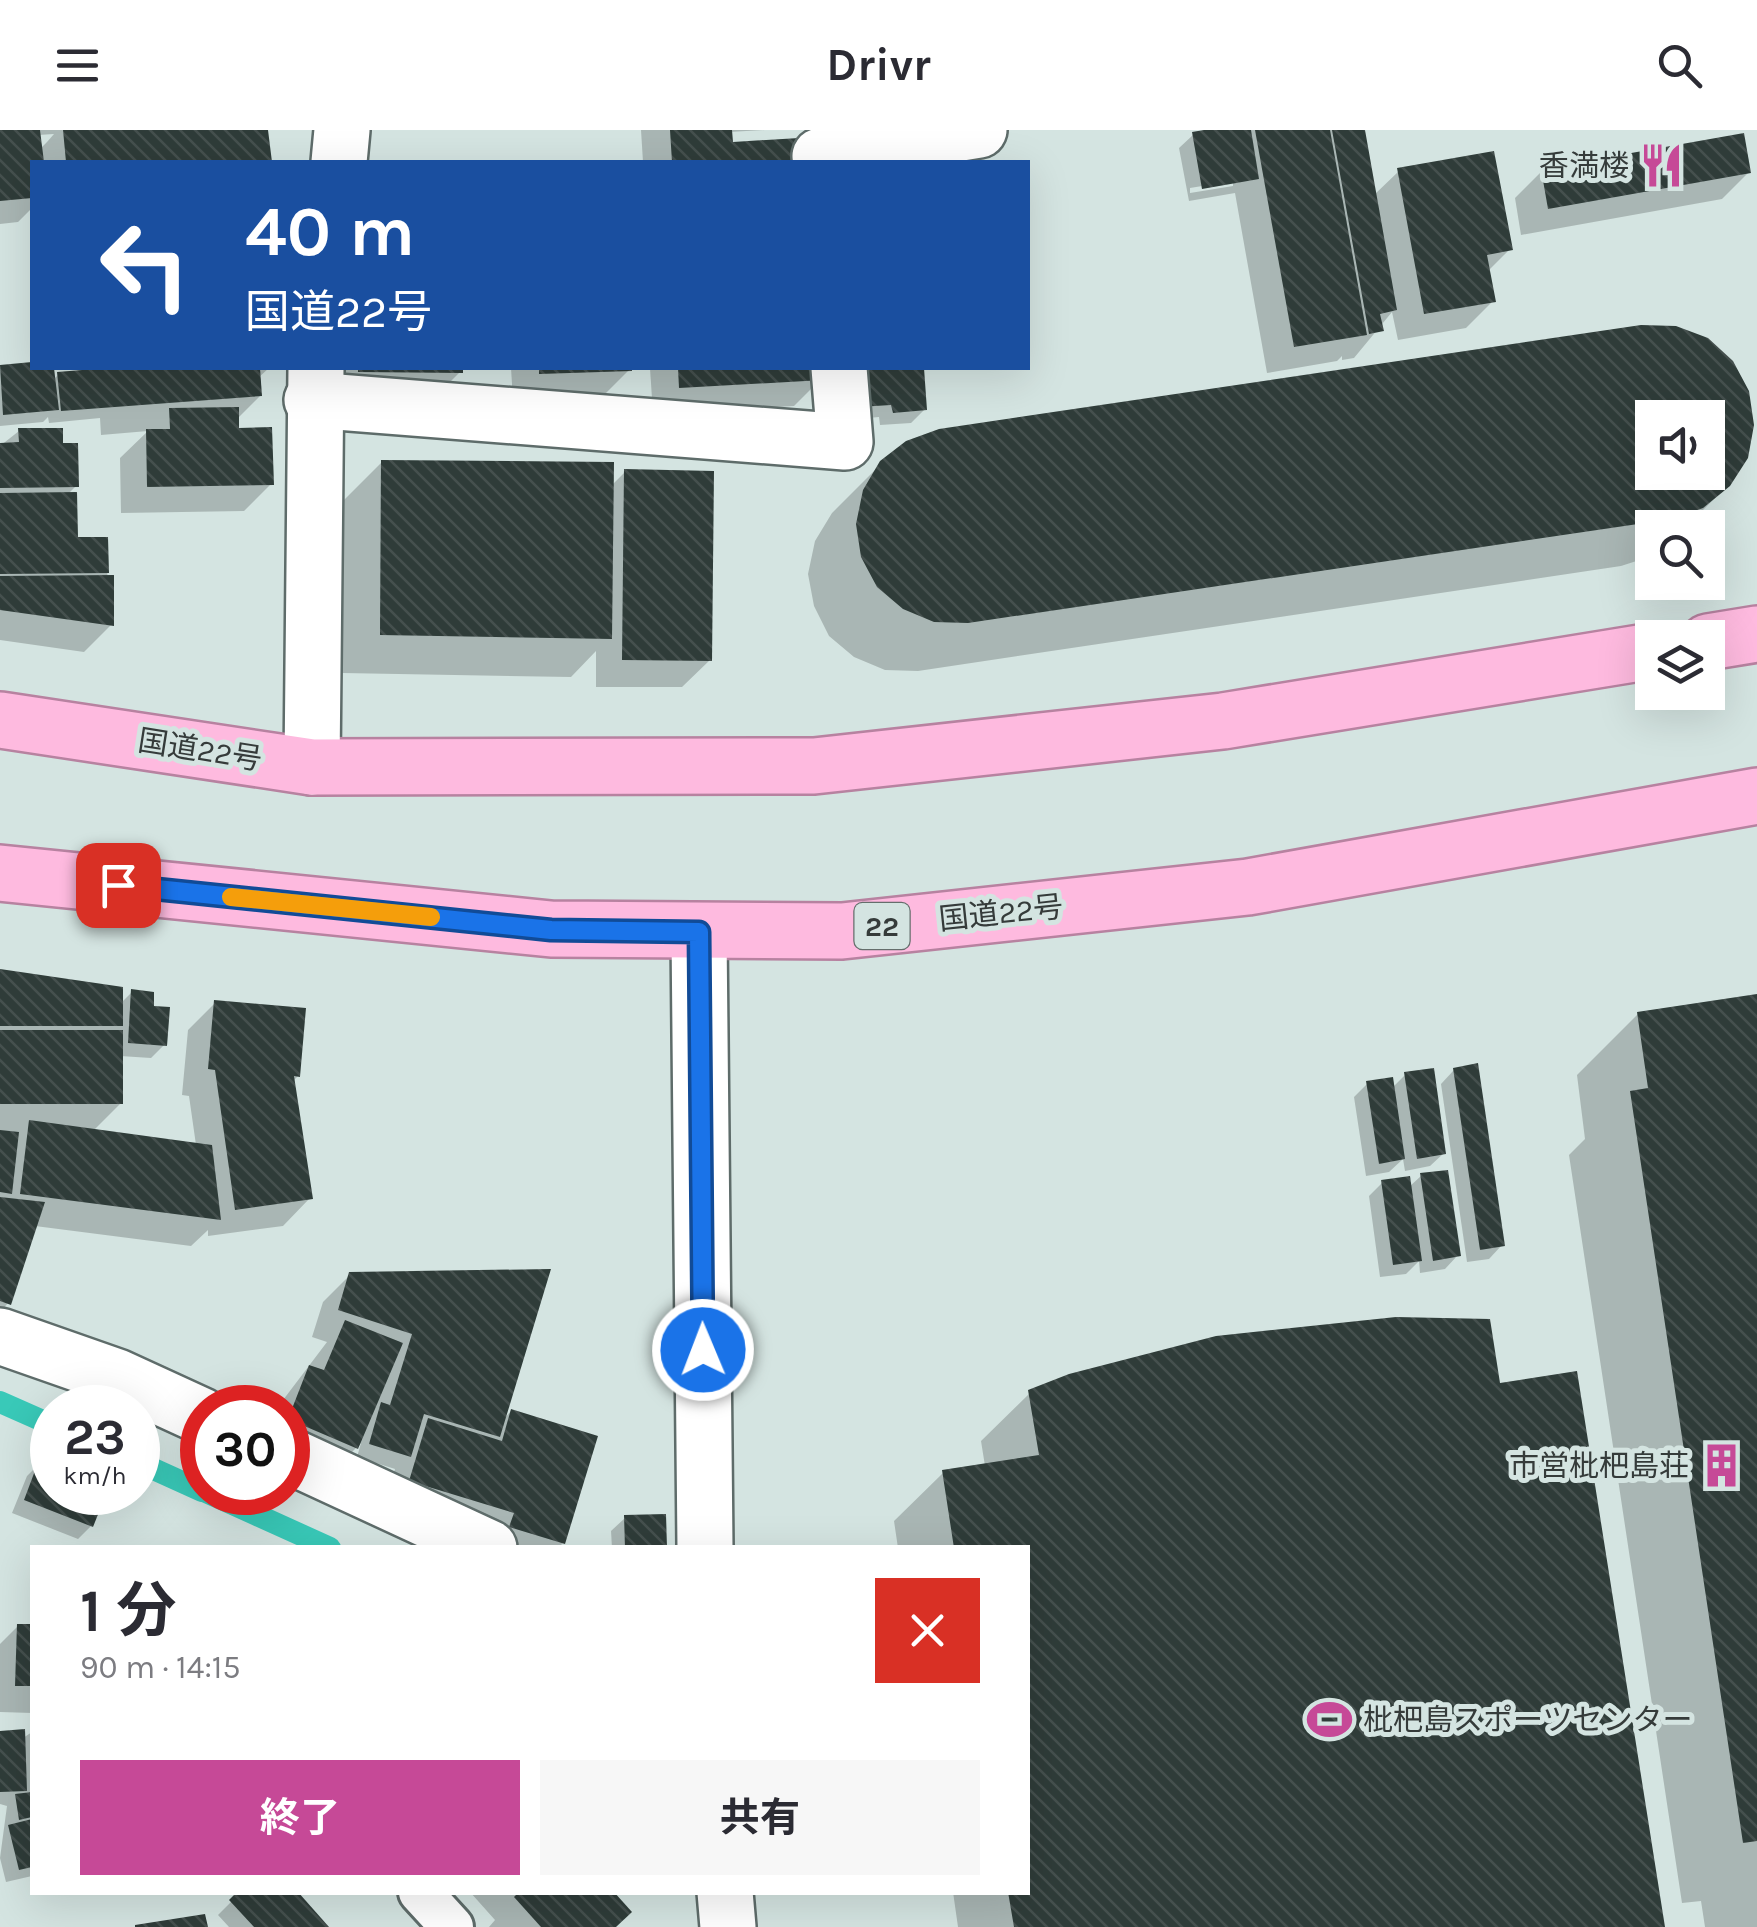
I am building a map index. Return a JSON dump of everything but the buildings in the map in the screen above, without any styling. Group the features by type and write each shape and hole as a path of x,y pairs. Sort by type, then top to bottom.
{"highway":[{"path":"1725,639 1757,634"},
{"name":"国道22号","path":"0,720 312,767 814,766 1223,721 1635,654"},
{"name":"国道22号","path":"0,873 551,930 842,930 1248,887 1757,796"}],"street":[{"path":"339,160 342,130"},
{"path":"820,150 979,130"},
{"path":"312,767 314,384 845,442 839,370"},
{"path":"699,932 705,1545"},
{"path":"0,1336 117,1376 180,1406"},
{"path":"310,1465 483,1545"},
{"path":"725,1895 728,1927"}],"lane":[{"path":"423,1895 452,1927"}],"waterway":[{"path":"0,1402 30,1415"},
{"path":"160,1472 180,1481"},
{"path":"257,1515 323,1545"}],"slow traffic":[{"path":"231,897 431,917"}],"place":[{"name":"香満楼","path":"1662,166"},
{"name":"市営枇杷島荘","path":"1722,1466"},
{"name":"枇杷島スポーツセンター","path":"1330,1720"}],"route":[{"path":"118,885 551,930 699,932 703,1350"}]}
